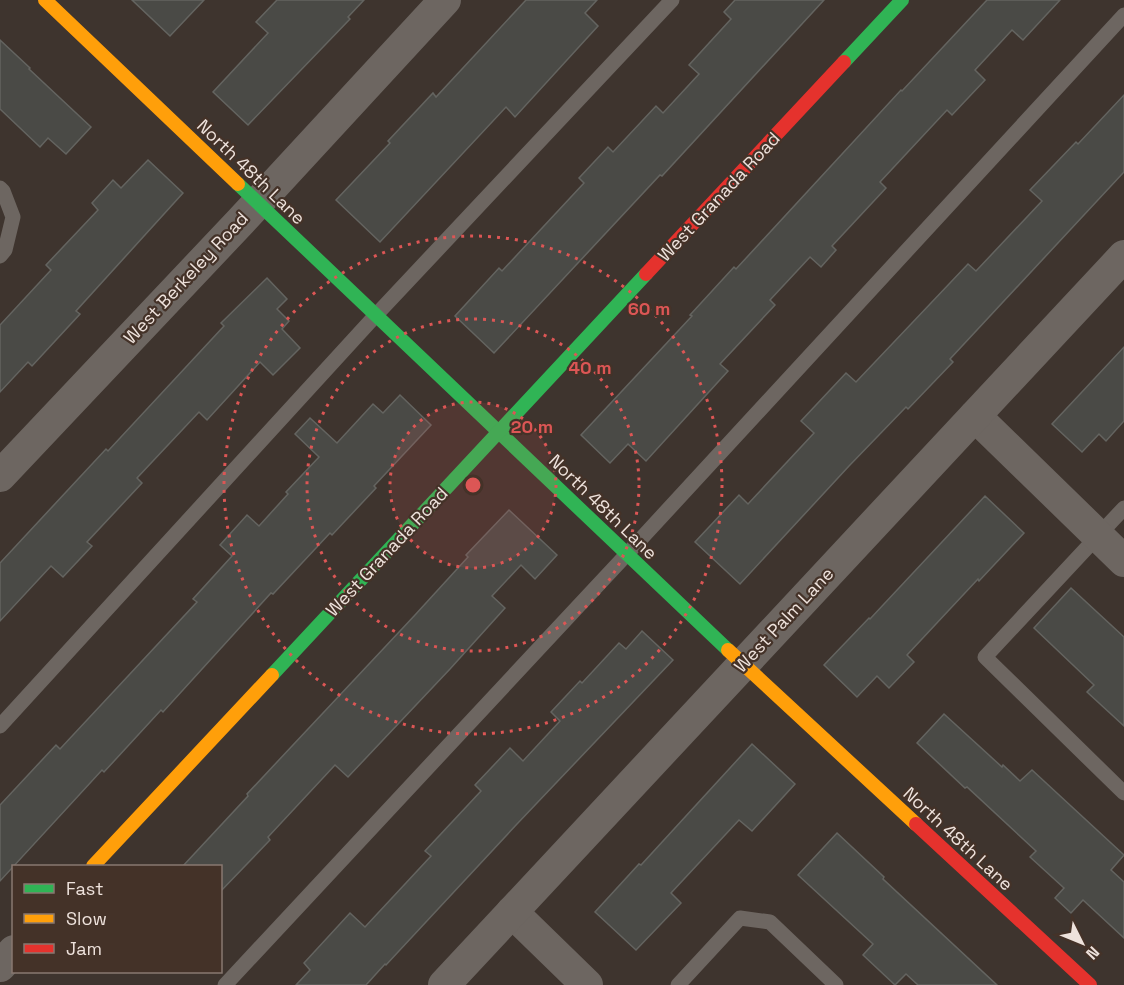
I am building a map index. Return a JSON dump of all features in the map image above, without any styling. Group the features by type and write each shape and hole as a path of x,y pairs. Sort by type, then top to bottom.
{"street":[{"name":"North 48th Lane","path":"45,0 743,665 1090,985"},
{"name":"West Berkeley Road","path":"0,476 445,0"},
{"name":"West Granada Road","path":"95,865 902,0"},
{"name":"West Palm Lane","path":"444,985 1124,256"},
{"path":"975,416 1124,561"},
{"path":"512,912 587,985"},
{"path":"0,966 12,953"}],"lane":[{"path":"0,726 376,315 672,0"},
{"path":"225,985 627,554 1124,15"},
{"path":"0,188 13,217 5,250 0,256"},
{"path":"1124,508 985,657 1124,793"},
{"path":"678,985 740,918 770,922 836,985"}],"building":[{"path":"132,0 204,0 170,36"},
{"path":"277,0 364,0 348,17 350,19 248,125 213,92 268,33 256,22"},
{"path":"526,0 597,0 585,13 598,26 515,117 506,107 380,242 336,200 433,93 436,97"},
{"path":"735,0 824,0 662,176 660,175 494,353 455,316 499,268 502,271 584,183 579,178 608,147 613,152 656,106 663,113 699,74 689,65 731,19 724,12"},
{"path":"987,0 1060,0 1023,40 1012,30 975,70 985,80 952,115 947,110 880,182 886,188 832,246 836,250 821,267 810,257 770,300 775,305 720,364 728,371 646,461 628,444 610,463 581,435 692,316 690,315 734,267 736,269"},
{"path":"0,40 91,127 66,154 48,138 40,147 0,109"},
{"path":"1124,95 1124,172 950,359 953,362 849,466 740,584 695,542 739,495 748,504 814,433 801,421 846,373 856,382 968,264 976,271 1042,201 1030,190"},
{"path":"148,160 183,193 76,311 80,314 32,366 28,362 0,392 0,325 51,270 46,265 98,210 92,203 113,180 121,188"},
{"path":"267,278 287,299 277,309 289,321 282,329 300,348 273,375 260,362 207,420 199,412 137,478 142,483 87,542 92,546 63,577 51,566 0,621 0,563 224,326 221,323"},
{"path":"1124,347 1124,421 1106,441 1099,434 1082,452 1052,424"},
{"path":"400,395 431,425 332,535 330,533 273,594 271,593 163,712 161,710 104,772 102,770 15,865 12,865 0,881 0,805 56,745 60,749 197,602 193,599 232,556 220,545 247,515 259,526 288,494 286,492 319,457 295,434 310,418 337,443 373,404 383,413"},
{"path":"985,496 1024,533 907,655 914,662 889,688 877,676 857,697 824,665"},
{"path":"509,510 557,555 535,579 521,565 492,596 505,608 450,669 348,777 335,765 268,837 270,840 222,890 222,865 184,865 468,557 466,555"},
{"path":"1071,588 1124,637 1124,726 1087,692 1094,685 1034,628"},
{"path":"642,631 673,660 386,965 366,985 296,985 310,970 304,963 350,913 365,927 431,856 425,851 481,791 475,785 510,748 523,761 560,721 551,712 619,643 626,649"},
{"path":"944,714 1020,781 1032,770 1124,855 1111,870 1124,882 1124,938 1083,900 1071,913 1055,898 1064,888 1030,857 1036,851 917,743"},
{"path":"752,744 795,784 752,831 739,820 671,893 681,903 636,950 595,912"},
{"path":"837,833 997,985 918,985 906,974 895,985 863,955 873,944 798,875"}],"traffic: fast":[{"path":"844,62 902,0"},
{"path":"238,184 728,650"},
{"path":"272,675 646,274"}],"traffic: slow":[{"path":"45,0 238,184"},
{"path":"728,650 916,824"},
{"path":"94,865 272,675"}],"traffic: jam":[{"path":"646,274 844,62"},
{"path":"916,824 1090,985"}]}
